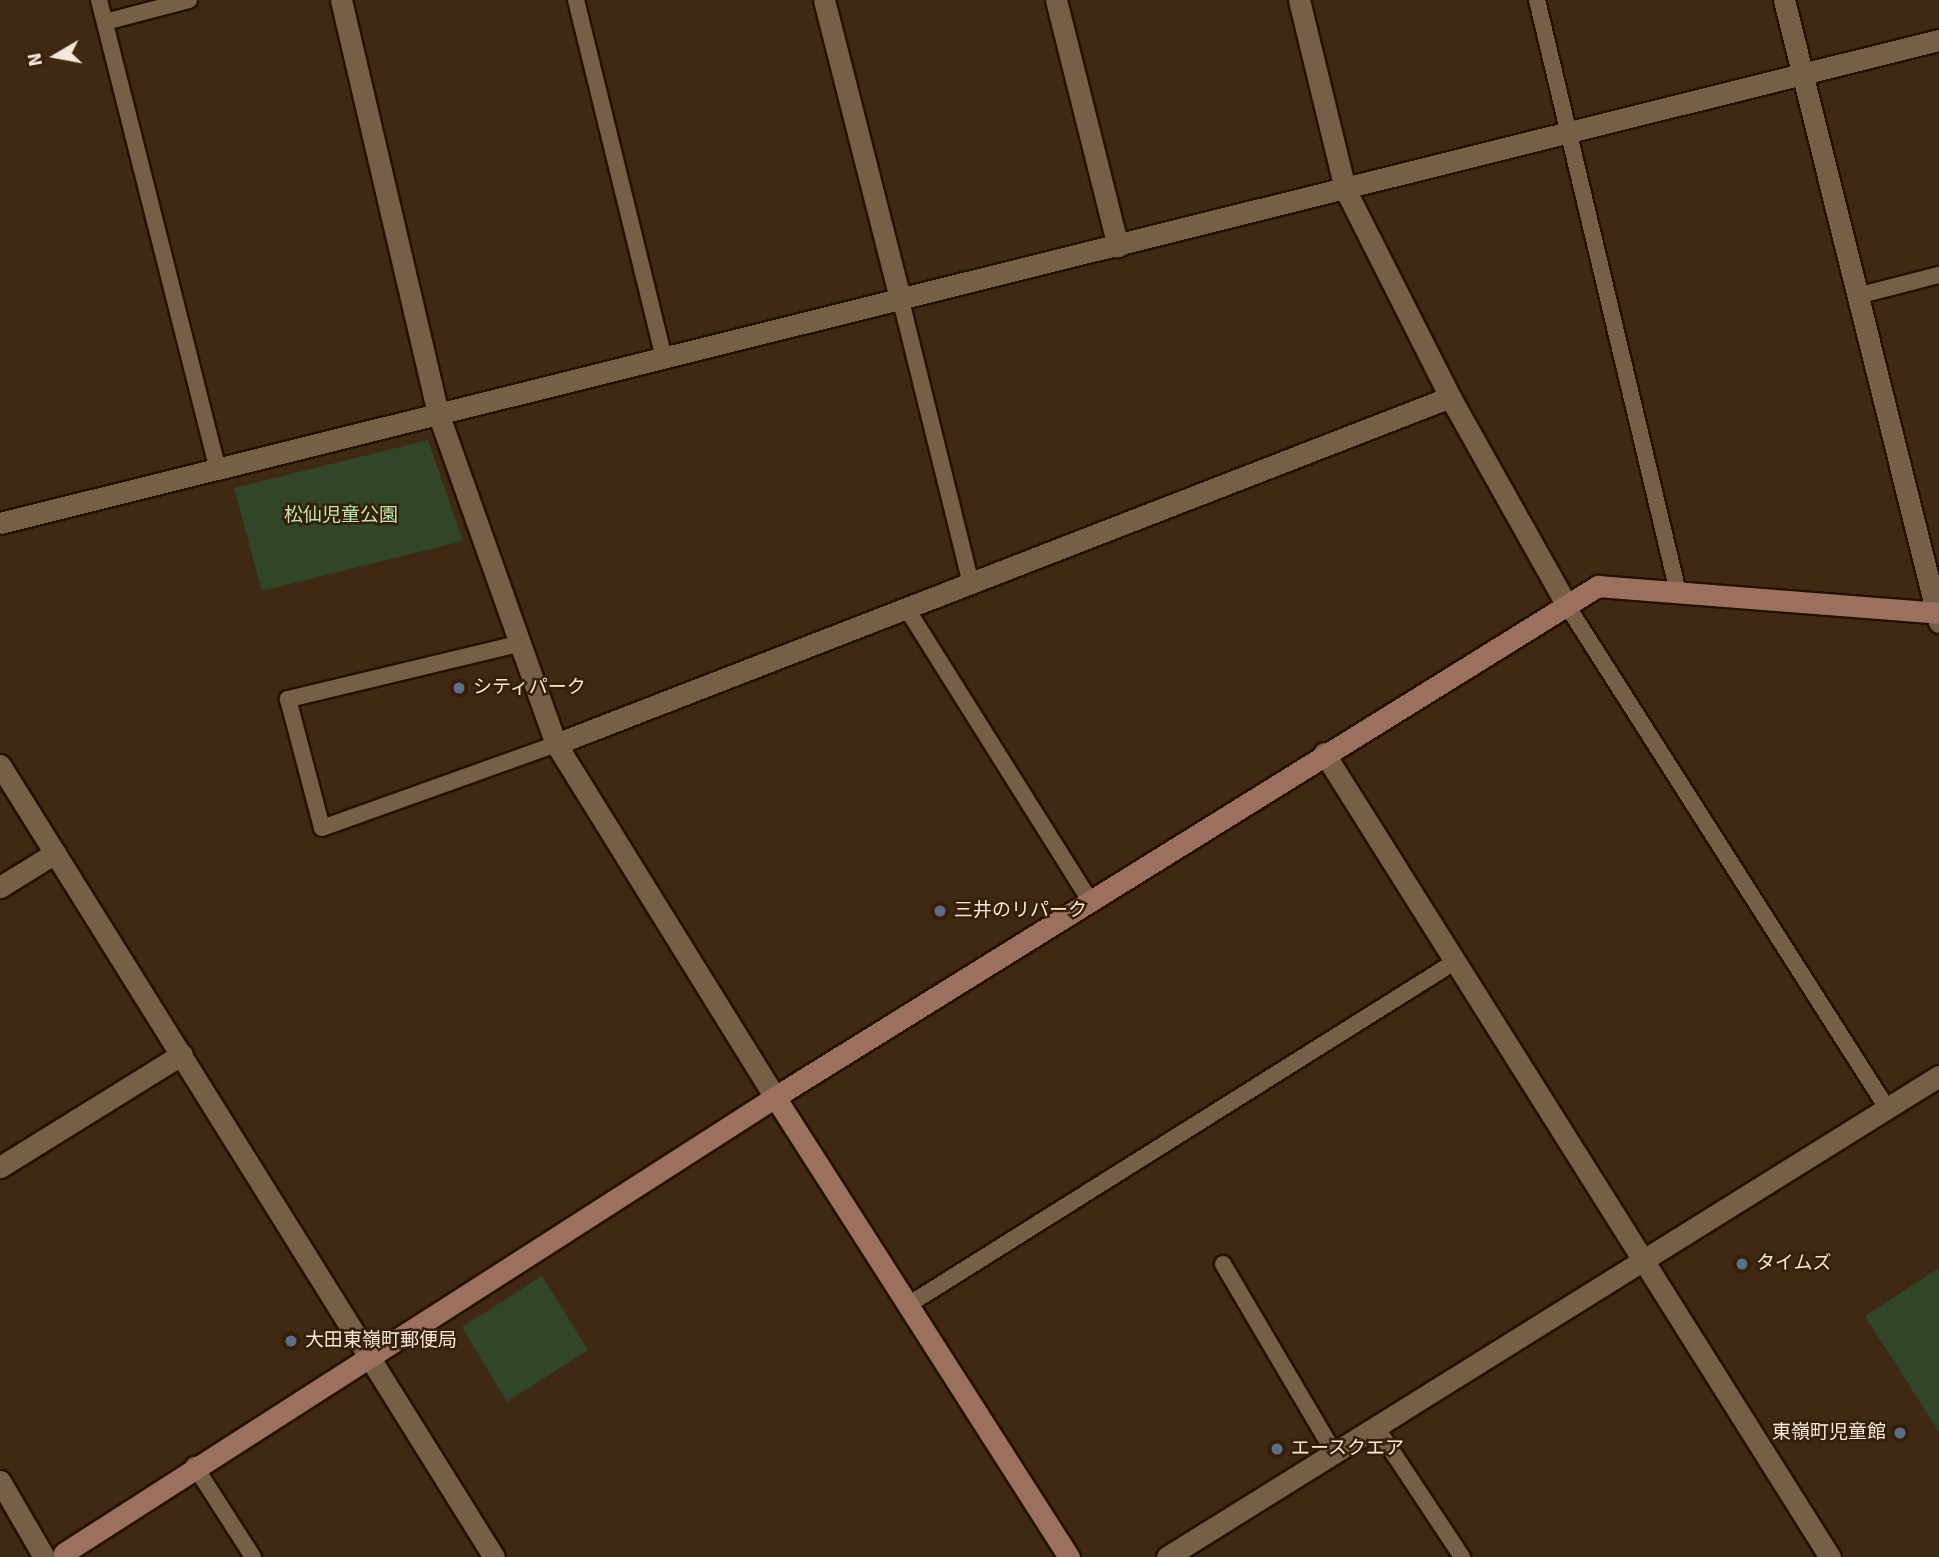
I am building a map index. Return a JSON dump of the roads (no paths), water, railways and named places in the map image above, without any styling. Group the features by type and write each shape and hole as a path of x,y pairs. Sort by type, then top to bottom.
{"street":[{"path":"341,0 439,413 556,744 775,1097 1069,1557"},
{"path":"824,0 901,300"},
{"path":"1056,0 1118,246"},
{"path":"1299,0 1345,189 1450,397 1566,604"},
{"path":"0,1481 56,1556 194,1465 775,1097 1324,753 1598,586 1937,616 1784,0"},
{"path":"0,523 1939,40"},
{"path":"556,744 1450,397"},
{"path":"1324,753 1830,1557"},
{"path":"0,765 182,1054 365,1357 494,1557"},
{"path":"0,887 55,853"},
{"path":"0,1167 182,1054"},
{"path":"1167,1557 1642,1258 1938,1079"}],"lane":[{"path":"99,0 218,468"},
{"path":"105,22 188,0"},
{"path":"576,0 664,359"},
{"path":"1537,0 1678,592"},
{"path":"1857,296 1939,275"},
{"path":"901,300 971,584"},
{"path":"1566,604 1887,1108"},
{"path":"907,610 1090,901"},
{"path":"522,643 288,699 322,828 556,744"},
{"path":"908,1305 1456,961"},
{"path":"1223,1264 1334,1451"},
{"path":"1376,1427 1462,1557"},
{"path":"194,1465 253,1557"}],"place":[{"name":"シティパーク","path":"459,688"},
{"name":"三井のリパーク","path":"940,911"},
{"name":"タイムズ","path":"1742,1264"},
{"name":"大田東嶺町郵便局","path":"291,1341"},
{"name":"東嶺町児童館","path":"1900,1433"},
{"name":"エースクエア","path":"1277,1449"}],"park label":[{"name":"松仙児童公園","path":"341,516"}]}
